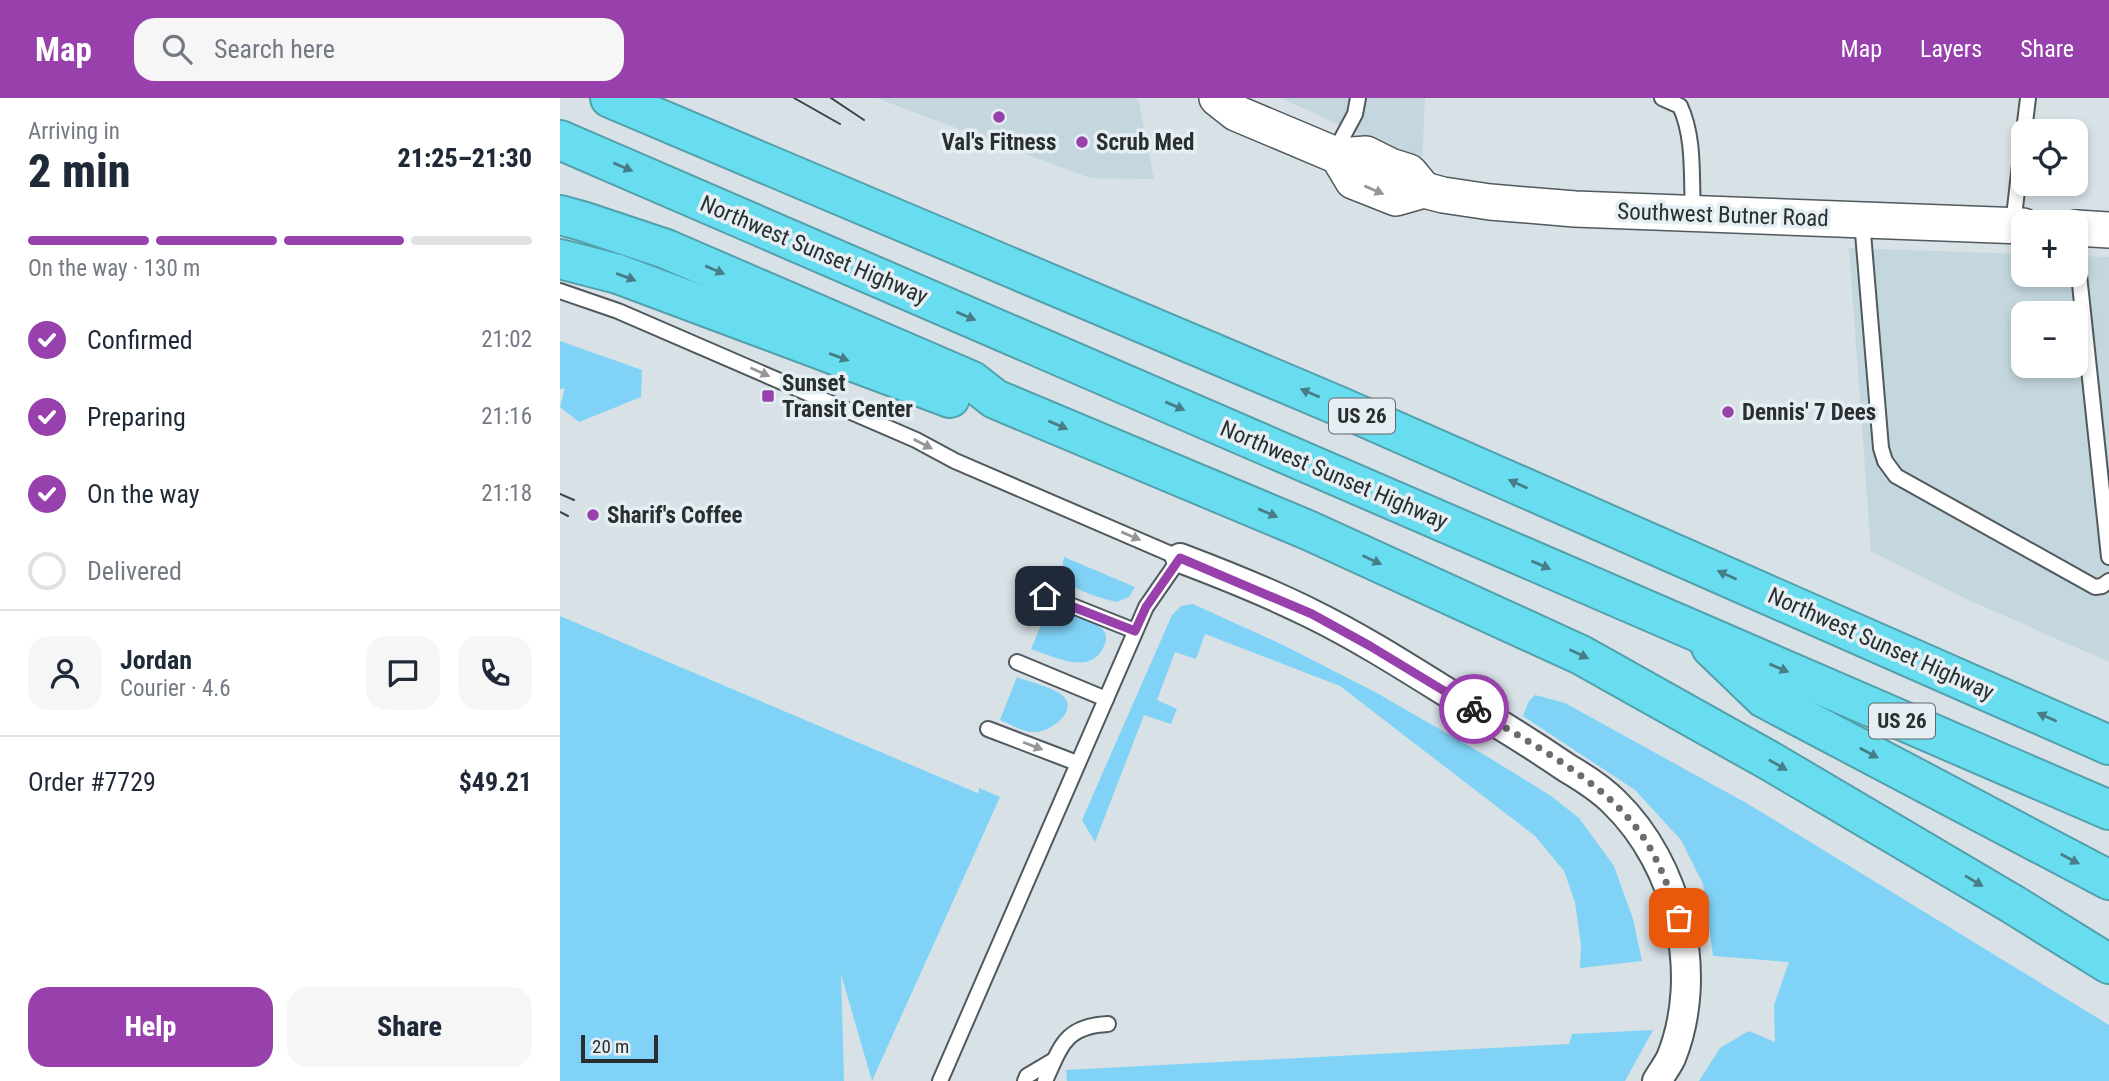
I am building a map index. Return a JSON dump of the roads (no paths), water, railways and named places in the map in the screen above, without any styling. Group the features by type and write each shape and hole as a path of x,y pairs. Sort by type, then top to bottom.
{"highway":[{"name":"Northwest Sunset Highway","path":"610,98 1354,412 2109,745"},
{"name":"Northwest Sunset Highway","path":"560,140 2109,810"},
{"path":"560,215 666,249 972,381 995,399 1310,531 1581,655 1770,761 2109,964"},
{"path":"560,259 618,274 963,403 995,399"},
{"path":"1694,631 1764,698 2109,880"}],"street":[{"path":"1217,98 1236,113 1336,155"},
{"name":"Southwest Butner Road","path":"1336,155 1353,181 1380,194 1396,198 1424,190 1490,202 1575,209 2011,226"},
{"path":"1180,558 1312,614 1370,646 1523,738 1598,788 1615,803 1642,835 1663,873 1679,918 1683,942 1684,1005 1670,1061 1657,1081"}],"lane":[{"path":"1336,155 1355,114 1358,98"},
{"path":"1662,98 1680,106 1686,118 1693,213"},
{"path":"2025,119 2028,98"},
{"path":"1861,220 1881,448 1889,469 1896,476 2095,587 2102,586 2109,580"},
{"path":"2080,287 2109,557"},
{"path":"560,291 618,311 1180,558 1146,607 940,1081"},
{"path":"1045,596 1135,631"},
{"path":"1017,662 1106,699"},
{"path":"988,729 1077,763"},
{"path":"1045,1081 1063,1044 1074,1032 1088,1025 1108,1024"},
{"path":"1025,1081 1027,1076 1055,1059"},
{"path":"1055,1059 1058,1081"}],"tram line":[{"path":"794,98 840,124"},
{"path":"831,98 864,120"},
{"path":"560,494 574,500"},
{"path":"560,512 568,516"}],"place":[{"name":"Val's Fitness","path":"999,117"},
{"name":"Scrub Med","path":"1082,142"},
{"name":"Sunset Transit Center","path":"768,396"},
{"name":"Dennis' 7 Dees","path":"1728,412"},
{"name":"Sharif's Coffee","path":"593,515"}]}
